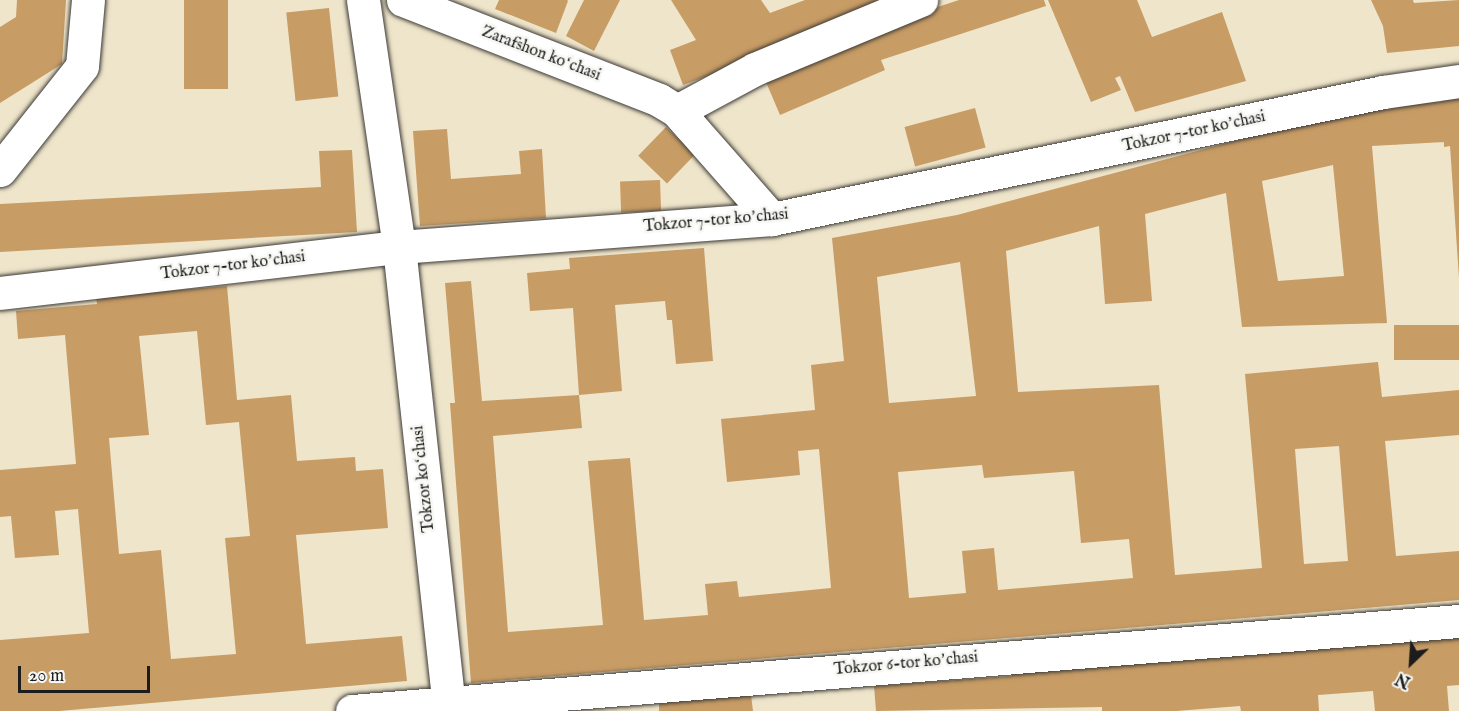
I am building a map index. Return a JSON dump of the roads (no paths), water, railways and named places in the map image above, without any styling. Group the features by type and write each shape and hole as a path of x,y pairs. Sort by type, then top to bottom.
{"street":[{"path":"0,170 82,66 88,0"},
{"path":"363,0 399,247"},
{"name":"Zarafshon koʻchasi","path":"403,0 659,100 677,111"},
{"path":"772,219 677,111 755,69 921,0"},
{"name":"Tokzor 7-tor koʼchasi","path":"0,293 399,247 772,219 1383,92 1459,81"},
{"name":"Tokzor koʻchasi","path":"399,247 449,706"},
{"name":"Tokzor 6-tor koʼchasi","path":"352,711 449,706 1459,621"}]}
